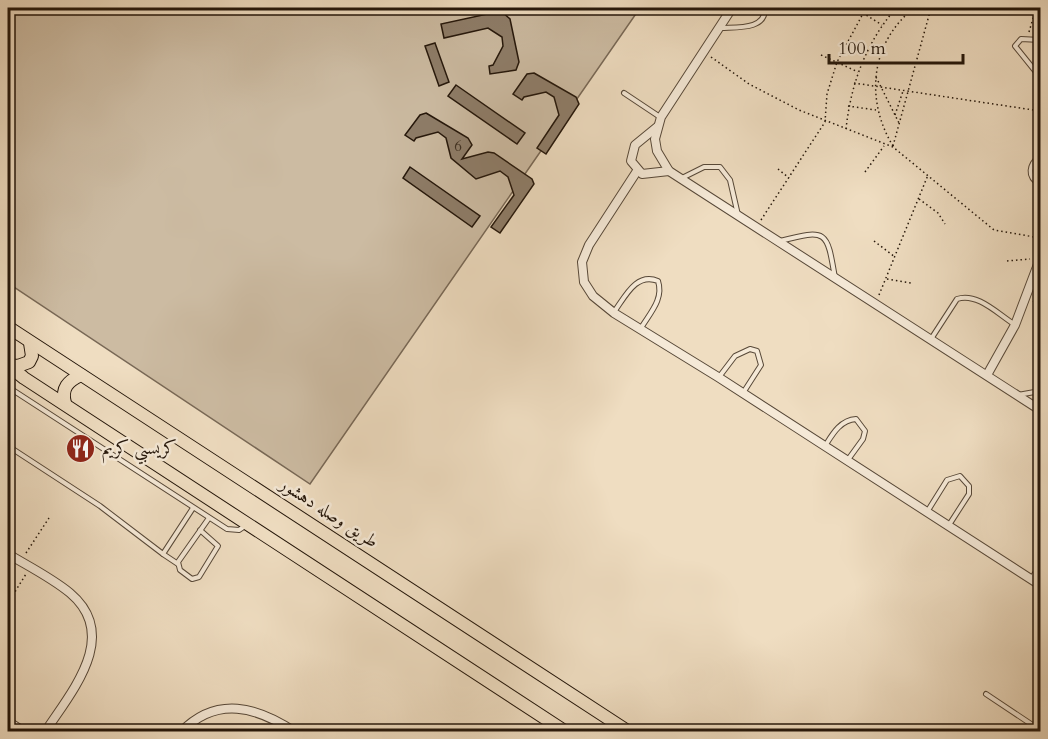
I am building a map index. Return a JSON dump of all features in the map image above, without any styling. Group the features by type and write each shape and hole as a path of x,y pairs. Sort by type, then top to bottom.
{"main road":[{"name":"طريق وصله دهشور","path":"8,327 629,732"},
{"path":"8,365 18,366 29,362 32,357 30,343"},
{"path":"8,365 24,378 566,732"},
{"path":"65,403 63,397 66,385 81,375"}],"street":[{"path":"732,8 661,117 657,127 657,151 669,171 1041,410"},
{"path":"657,127 632,150 632,161 637,171 648,176 669,171"},
{"path":"637,171 589,245 582,262 584,282 593,296 614,313 718,377 1041,585"},
{"path":"987,375 1015,325 1041,259"},
{"path":"8,554 75,599 89,623 92,640 90,658 83,675 45,732"},
{"path":"181,732 201,716 233,708 266,714 295,732"}],"lane":[{"path":"718,28 756,24 763,19 765,8"},
{"path":"1041,40 1028,39 1017,42 1016,51 1041,77"},
{"path":"624,93 661,117"},
{"path":"1041,155 1032,163 1030,170 1031,176 1041,185"},
{"path":"679,179 704,167 720,166 730,180 739,218"},
{"path":"777,242 814,233 823,236 829,243 835,279"},
{"path":"614,313 635,282 646,278 658,281 661,289 659,298 640,328"},
{"path":"931,339 957,299 964,297 974,298 1015,325"},
{"path":"718,377 735,357 750,349 757,351 761,365 742,393"},
{"path":"8,387 209,518 232,531 248,525"},
{"path":"1017,395 1041,391"},
{"path":"825,446 839,426 848,419 855,419 864,431 863,439 847,461"},
{"path":"8,446 100,506 178,564 180,570 192,579 200,575 218,545 200,530"},
{"path":"927,512 947,480 960,476 969,486 969,494 948,525"},
{"path":"163,554 193,508"},
{"path":"178,564 209,518"},
{"path":"1031,579 1041,566"},
{"path":"986,694 1041,730"},
{"path":"8,719 28,732"}],"path":[{"path":"855,8 882,26"},
{"path":"756,228 825,122 827,94 837,62 866,8"},
{"path":"846,130 848,106 858,72 882,26 896,8"},
{"path":"893,147 877,110 875,74 881,52 891,32 914,8"},
{"path":"893,147 931,8"},
{"path":"1028,39 1036,8"},
{"path":"703,52 758,88 825,122 893,147 994,230 1041,238"},
{"path":"821,55 858,72"},
{"path":"875,74 900,124"},
{"path":"854,82 1041,111"},
{"path":"894,116 903,90"},
{"path":"848,106 877,110"},
{"path":"865,172 885,145"},
{"path":"778,169 789,177"},
{"path":"876,304 928,175"},
{"path":"918,199 938,213 945,224"},
{"path":"874,241 895,257"},
{"path":"1007,261 1029,259"},
{"path":"886,279 911,283"},
{"path":"1028,296 1041,308"},
{"path":"20,562 49,518"},
{"path":"8,603 30,568"}],"shaded area":[{"path":"8,8 640,8 310,484 8,283"}],"building":[{"path":"501,11 510,19 519,62 516,70 490,74 489,66 493,65 503,46 502,37 488,28 444,38 441,24"},
{"path":"435,43 449,82 439,86 425,46"},
{"path":"534,73 576,97 579,104 546,154 537,148 559,115 554,97 546,92 524,97 522,100 513,94 527,74"},
{"path":"456,85 525,133 517,144 448,96"},
{"path":"426,113 468,138 472,145 462,159 488,152 494,153 532,179 534,184 500,233 491,227 514,195 508,177 500,171 476,179 451,158 446,138 438,132 416,138 414,141 405,135 420,115"},
{"path":"410,167 480,216 472,227 403,178"}],"place":[{"name":"كريسبي كريم","path":"81,448"}]}
